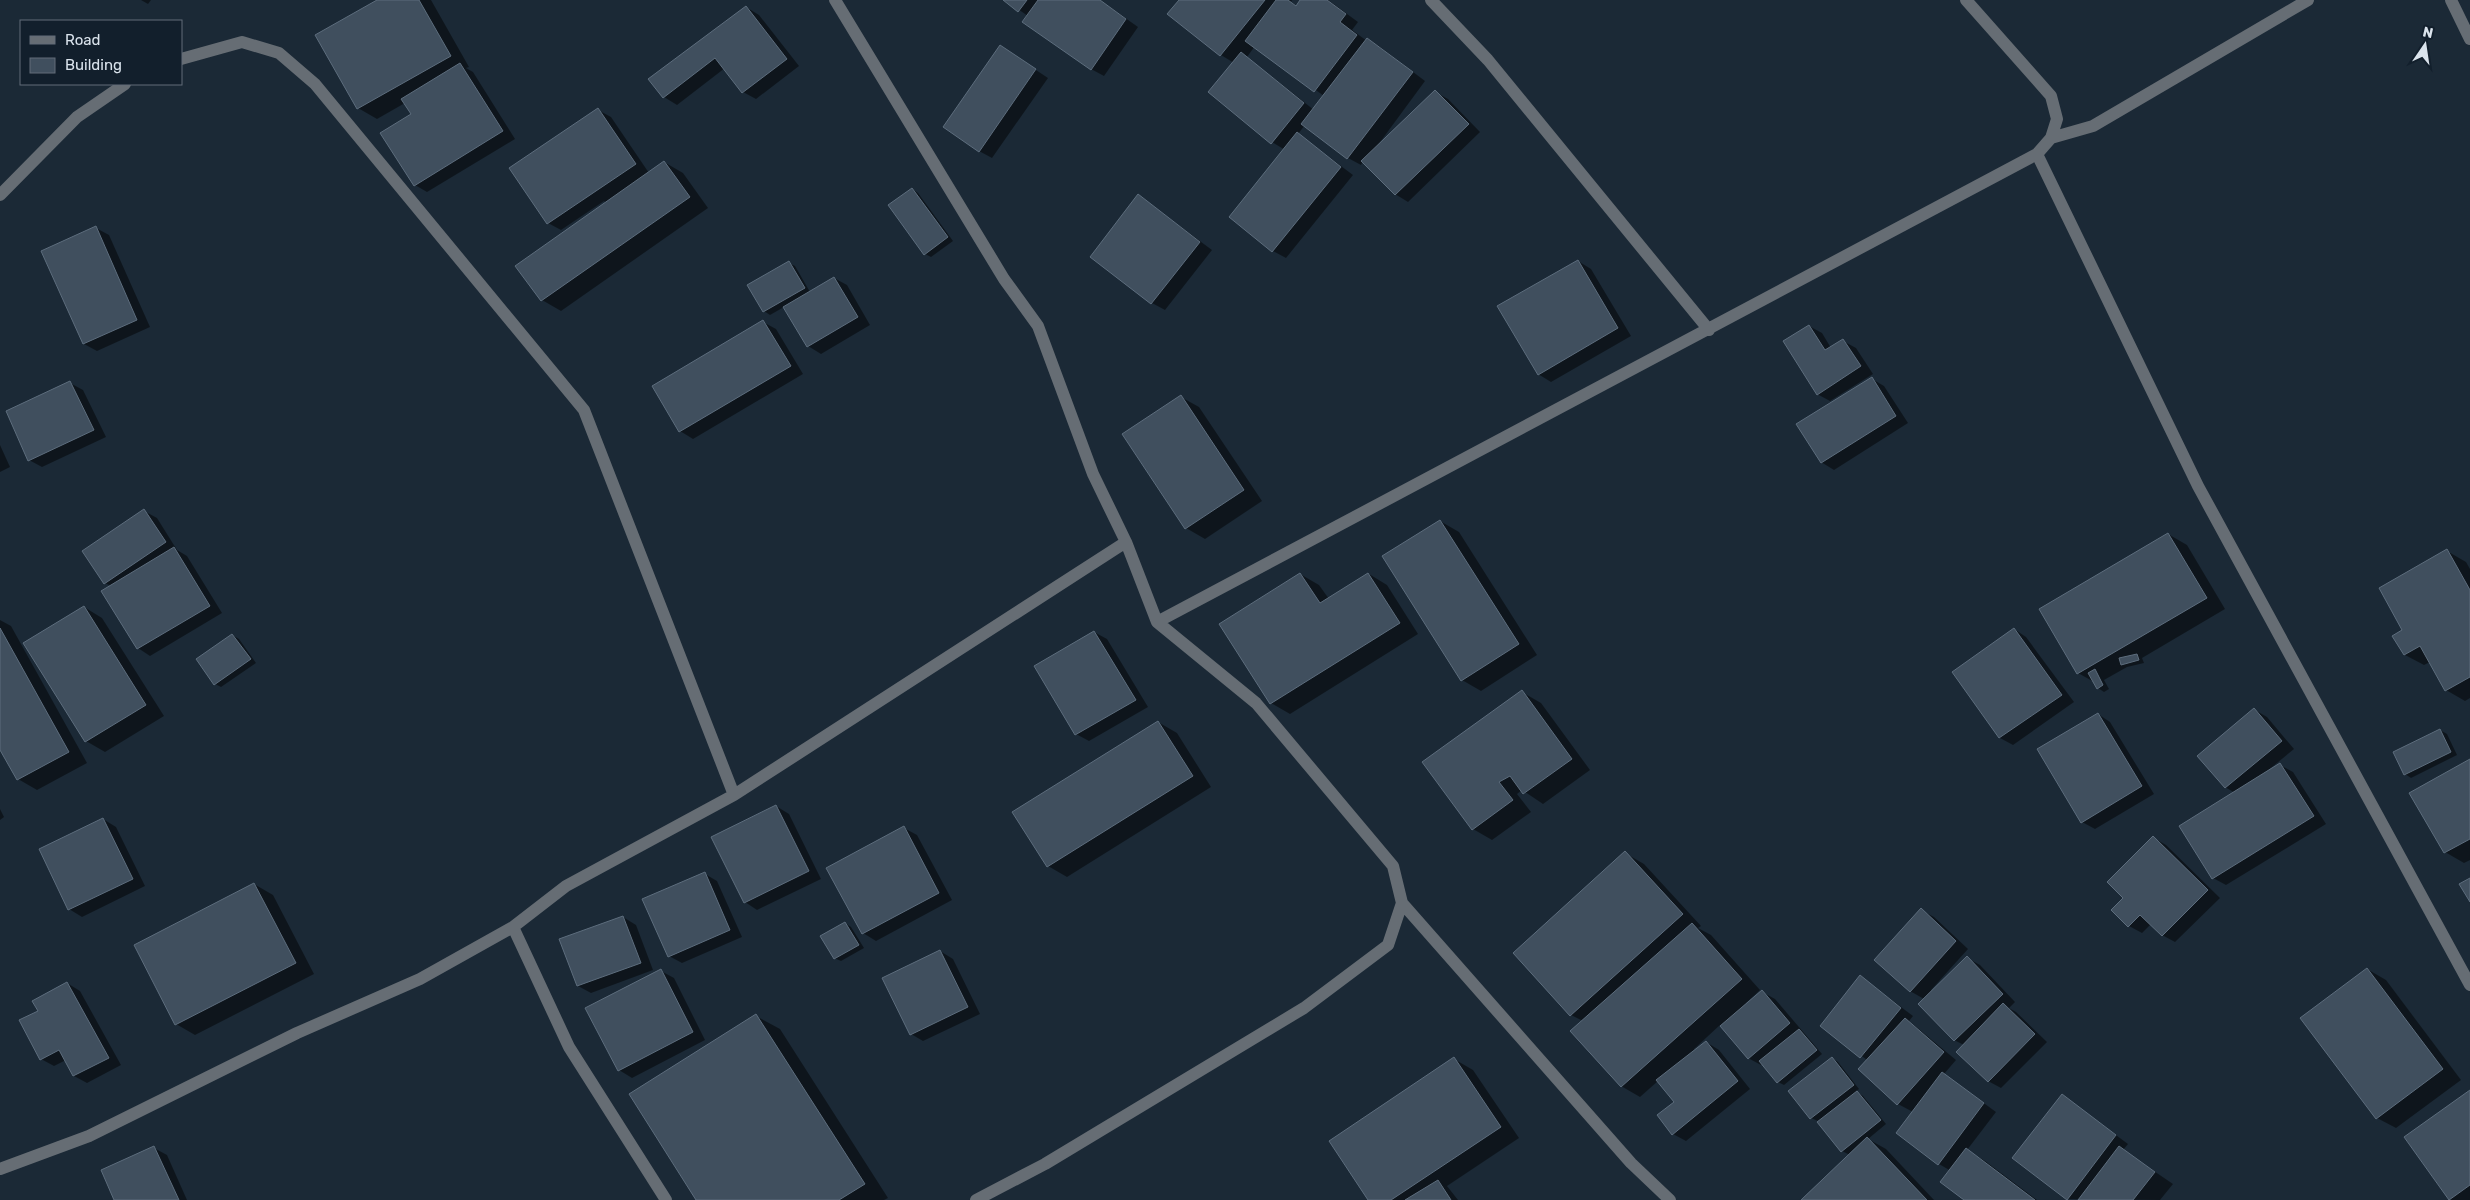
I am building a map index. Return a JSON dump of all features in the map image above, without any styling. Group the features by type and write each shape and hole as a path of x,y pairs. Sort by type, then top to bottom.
{"street":[{"path":"835,0 1004,279 1038,326 1093,474 1126,542 1157,622 1256,703 1393,866 1402,903 1631,1163 1670,1200"},
{"path":"1431,0 1488,60 1709,330"},
{"path":"1157,622 2037,154 2051,138 2057,119 2051,96 1966,0"},
{"path":"2051,138 2093,126 2308,0"},
{"path":"2452,0 2470,39"},
{"path":"182,60 242,42 279,52 315,84 584,410 734,795"},
{"path":"1,193 77,117 124,85"},
{"path":"2037,154 2198,486 2470,985"},
{"path":"0,1169 89,1136 297,1033 420,979 513,927 566,886 734,795 1126,542"},
{"path":"976,1200 1045,1164 1304,1008 1388,945 1402,903"},
{"path":"513,927 570,1046 666,1200"}],"building":[{"path":"377,0 419,0 451,56 357,109 315,35"},
{"path":"1003,0 1027,0 1018,12"},
{"path":"1038,0 1100,0 1126,19 1091,70 1022,22"},
{"path":"1179,0 1265,0 1220,56 1167,14"},
{"path":"1276,0 1288,0 1296,6 1300,0 1327,0 1346,14 1340,22 1357,35 1314,92 1245,41"},
{"path":"746,6 787,59 742,93 715,58 663,98 648,79"},
{"path":"1367,38 1413,72 1347,159 1301,124"},
{"path":"1000,45 1036,69 979,152 943,127"},
{"path":"1241,52 1304,103 1271,144 1208,92"},
{"path":"460,63 503,131 414,186 380,133 411,114 401,99"},
{"path":"1435,90 1469,124 1395,195 1361,161"},
{"path":"598,108 636,164 547,224 509,168"},
{"path":"1297,132 1341,167 1272,252 1229,217"},
{"path":"664,161 690,197 541,301 515,266"},
{"path":"912,188 948,237 924,255 888,205"},
{"path":"1138,194 1200,242 1151,304 1090,257"},
{"path":"96,226 137,320 83,344 41,251"},
{"path":"1578,260 1618,328 1538,375 1497,306"},
{"path":"789,261 805,288 763,312 747,285"},
{"path":"834,277 858,317 807,347 783,307"},
{"path":"763,320 791,366 679,432 652,386"},
{"path":"1809,325 1825,350 1843,339 1861,366 1817,395 1783,341"},
{"path":"1872,377 1896,416 1821,463 1796,424"},
{"path":"70,381 94,430 28,461 6,411"},
{"path":"1181,395 1244,490 1185,529 1122,434"},
{"path":"144,509 166,542 104,584 82,551"},
{"path":"1440,520 1519,644 1461,681 1382,556"},
{"path":"2168,533 2207,598 2077,674 2039,609"},
{"path":"174,547 210,606 137,649 101,591"},
{"path":"2447,549 2470,590 2470,677 2445,691 2420,646 2404,655 2392,636 2402,630 2379,588"},
{"path":"1300,573 1320,603 1368,573 1400,623 1270,704 1219,624"},
{"path":"84,606 146,705 85,742 23,643"},
{"path":"0,628 69,752 17,780 0,750"},
{"path":"2014,628 2062,695 1999,738 1952,672"},
{"path":"1094,631 1136,700 1075,735 1034,666"},
{"path":"232,634 251,659 214,685 196,659"},
{"path":"2137,654 2139,660 2121,665 2119,658"},
{"path":"2095,669 2103,685 2097,689 2088,673"},
{"path":"1522,690 1572,759 1523,794 1510,776 1499,782 1513,800 1472,830 1422,762"},
{"path":"2254,708 2282,741 2225,788 2197,756"},
{"path":"2098,713 2142,786 2081,823 2037,749"},
{"path":"1158,721 1193,776 1047,867 1012,812"},
{"path":"2440,729 2451,752 2404,775 2393,752"},
{"path":"2470,759 2470,839 2444,853 2409,793"},
{"path":"2280,763 2314,816 2212,879 2179,826"},
{"path":"776,805 809,871 744,903 711,837"},
{"path":"103,818 133,879 68,910 39,849"},
{"path":"904,826 939,893 862,934 826,868"},
{"path":"2153,836 2208,890 2162,936 2140,915 2128,927 2111,910 2123,898 2107,882"},
{"path":"1625,851 1683,914 1570,1016 1513,953"},
{"path":"705,872 730,930 668,957 642,899"},
{"path":"2470,878 2470,902 2459,884"},
{"path":"254,883 296,963 175,1025 134,945"},
{"path":"1921,908 1956,941 1910,992 1874,960"},
{"path":"623,916 641,963 577,986 559,939"},
{"path":"845,922 859,945 834,959 820,936"},
{"path":"1692,923 1742,979 1621,1087 1570,1031"},
{"path":"940,950 968,1007 910,1035 882,978"},
{"path":"1967,956 2003,994 1954,1041 1918,1004"},
{"path":"2367,968 2443,1069 2376,1119 2300,1018"},
{"path":"661,969 693,1032 618,1071 585,1008"},
{"path":"1860,975 1901,1008 1860,1058 1820,1026"},
{"path":"67,982 109,1058 73,1076 59,1050 40,1060 19,1020 38,1011 32,1001"},
{"path":"1762,990 1790,1023 1748,1059 1720,1026"},
{"path":"2003,1003 2035,1034 1988,1082 1956,1052"},
{"path":"756,1014 865,1184 839,1200 696,1200 629,1094"},
{"path":"1905,1018 1944,1052 1897,1105 1858,1069"},
{"path":"1799,1029 1817,1050 1777,1083 1759,1061"},
{"path":"1706,1041 1738,1081 1672,1135 1657,1115 1674,1102 1656,1080"},
{"path":"1454,1057 1501,1127 1391,1200 1368,1200 1329,1141"},
{"path":"1832,1057 1854,1085 1810,1119 1788,1091"},
{"path":"1942,1072 1984,1103 1938,1165 1896,1133"},
{"path":"2470,1090 2470,1185 2449,1200 2404,1137"},
{"path":"1857,1091 1881,1120 1841,1152 1817,1122"},
{"path":"2062,1094 2116,1135 2067,1200 2012,1158"},
{"path":"1867,1137 1927,1200 1801,1200"},
{"path":"154,1146 179,1200 114,1200 101,1170"},
{"path":"2119,1146 2155,1172 2133,1200 2078,1200"},
{"path":"1966,1148 2035,1200 1964,1200 1940,1182"},
{"path":"1438,1180 1451,1200 1405,1200"}]}
